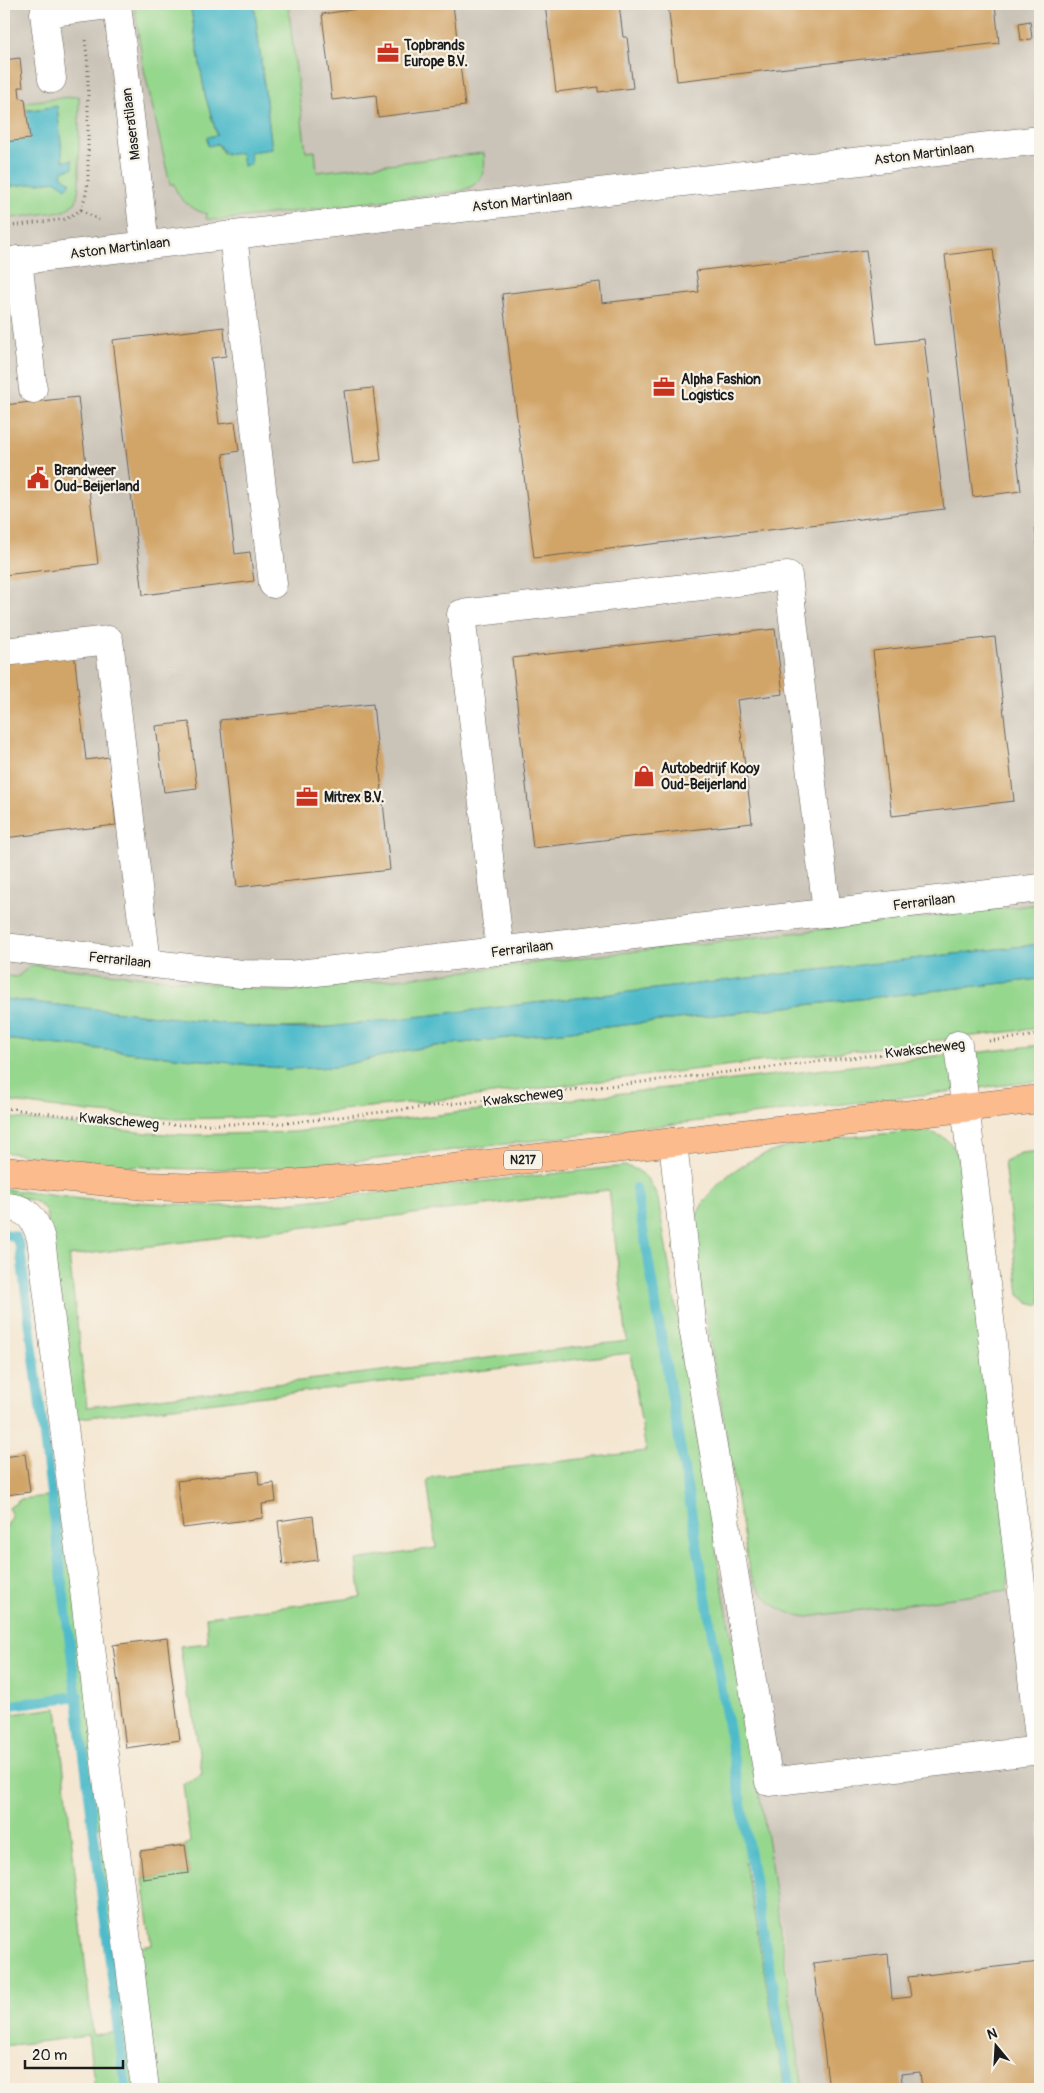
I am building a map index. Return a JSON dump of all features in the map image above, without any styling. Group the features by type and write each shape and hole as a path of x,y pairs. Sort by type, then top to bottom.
{"main road":[{"name":"N217","path":"4,1171 146,1186 232,1188 376,1177 1040,1099"}],"street":[{"path":"52,79 44,13 117,4"},
{"name":"Maseratilaan","path":"117,4 145,245"},
{"name":"Aston Martinlaan","path":"11,261 1040,140"},
{"path":"233,235 272,584"},
{"path":"11,261 33,389"},
{"path":"500,952 461,614 481,611 788,576 827,913"},
{"path":"4,652 109,640 147,963"},
{"name":"Ferrarilaan","path":"4,947 242,974 290,975 1040,888"},
{"path":"958,1045 1040,1746"},
{"path":"673,1142 691,1314 769,1782 1040,1750"},
{"path":"4,1207 20,1208 34,1218 42,1248 145,2089"}],"path":[{"path":"81,9 88,66 88,174 86,194 81,210"},
{"name":"Kwakscheweg","path":"4,1108 92,1119 172,1125 287,1123 1040,1035"}],"shaded area":[{"path":"4,4 1040,4 1040,904 286,992 4,976"},
{"path":"749,1570 755,1584 767,1600 785,1612 807,1617 1040,1586 1040,2089 803,2089 783,1935 720,1574"}],"green space":[{"path":"134,4 190,4 205,95 217,136 207,137 208,145 218,144 223,154 272,149 254,4 288,4 306,152 315,151 317,172 484,153 485,161 482,174 475,184 455,192 220,220 206,219 207,214 196,210 186,203 178,194 174,184 170,184 143,65"},
{"path":"79,96 79,186 76,202 64,211 4,219 4,187 56,181 71,183 61,175 64,170 73,168 63,162 57,107 26,110 25,102"},
{"path":"1040,904 1040,944 331,1027 265,1028 4,999 4,976 17,977 32,965 286,992"},
{"path":"1040,979 1040,1028 476,1096 273,1117 174,1119 89,1112 4,1101 4,1039 288,1069 336,1067 408,1050 435,1046"},
{"path":"1040,1045 1040,1081 970,1089 966,1054"},
{"path":"952,1054 955,1091 378,1159 273,1168 179,1169 62,1160 4,1152 4,1117 147,1133 193,1135 295,1132"},
{"path":"913,1131 928,1132 941,1136 951,1144 959,1157 1010,1569 1007,1591 807,1617 796,1615 778,1607 764,1596 753,1580 749,1570 695,1252 694,1230 696,1218 701,1207 712,1192 731,1173 753,1160 778,1150 805,1143"},
{"path":"1040,1151 1040,1305 1028,1302 1019,1295 1004,1161 1021,1153"},
{"path":"624,1166 641,1173 653,1187 658,1199 720,1574 768,1843 803,2089 793,2089 753,1861 745,1863 785,2089 152,2089 135,1948 152,1945 143,1879 189,1873 185,1845 190,1842 183,1784 202,1774 192,1705 187,1695 180,1646 208,1643 206,1617 361,1597 356,1560 436,1548 427,1480 432,1477 646,1451 630,1353 72,1419 46,1212 38,1203 33,1201 4,1199 4,1189 89,1200 219,1206 285,1203","holes":["609,1190 627,1341 87,1407 69,1256"]},
{"path":"63,1494 105,1827 94,1827 78,1696 4,1706 4,1530 12,1517 9,1508 21,1499"},
{"path":"57,1708 93,2035 119,2032 97,1850 108,1849 137,2089 95,2089 88,2036 4,2046 4,1715"}],"water":[{"path":"190,4 254,4 272,149 250,152 251,164 243,166 241,153 225,154 218,144 208,146 207,137 217,135 205,95"},
{"path":"57,106 63,161 72,160 73,168 64,170 61,175 71,183 66,188 56,181 4,187 4,115"},
{"path":"1040,944 1040,979 435,1046 408,1050 336,1067 288,1069 4,1039 4,999 265,1028 311,1029"}],"building":[{"path":"364,4 453,4 465,106 378,117 376,95 332,100 322,14 365,8"},
{"path":"545,4 619,4 623,37 627,37 633,88 598,92 598,87 556,92"},
{"path":"668,4 995,4 999,43 677,81"},
{"path":"1030,21 1032,39 1021,40 1019,23"},
{"path":"20,58 23,87 19,87 20,98 25,99 30,139 4,142 4,60"},
{"path":"993,249 1021,491 973,497 945,255"},
{"path":"866,250 877,344 924,339 944,509 534,558 502,294 600,282 602,303 699,292 696,271"},
{"path":"224,327 226,356 211,358 219,424 235,422 239,451 223,454 235,554 250,552 254,581 143,595 113,340"},
{"path":"373,388 381,460 353,464 344,391"},
{"path":"78,397 98,564 4,575 4,405"},
{"path":"1035,527 1040,527 1040,558 1039,558"},
{"path":"775,629 783,694 737,700 752,823 533,848 512,658"},
{"path":"995,637 1014,801 892,816 873,651"},
{"path":"74,652 86,760 109,757 116,825 4,838 4,660"},
{"path":"373,704 390,870 237,887 220,720"},
{"path":"189,722 197,788 164,792 156,726"},
{"path":"25,1454 30,1492 6,1495 4,1457"},
{"path":"258,1471 259,1485 274,1483 276,1502 262,1504 263,1518 183,1528 177,1481"},
{"path":"313,1516 318,1560 283,1565 278,1521"},
{"path":"167,1638 180,1740 126,1748 113,1645"},
{"path":"185,1845 189,1873 143,1879 140,1851"},
{"path":"888,1954 892,1999 911,1997 908,1977 1040,1962 1040,2089 922,2089 920,2072 901,2074 903,2089 829,2089 813,1963"}],"waterway":[{"path":"636,1188 790,2089"},
{"path":"4,1234 15,1236 20,1247 126,2089"},
{"path":"4,1706 78,1696"}],"place":[{"name":"Topbrands Europe B.V.","path":"388,53"},
{"name":"Alpha Fashion Logistics","path":"664,387"},
{"name":"Brandweer Oud-Beijerland","path":"38,478"},
{"name":"Autobedrijf Kooy Oud-Beijerland","path":"644,776"},
{"name":"Mitrex B.V.","path":"307,797"}]}
